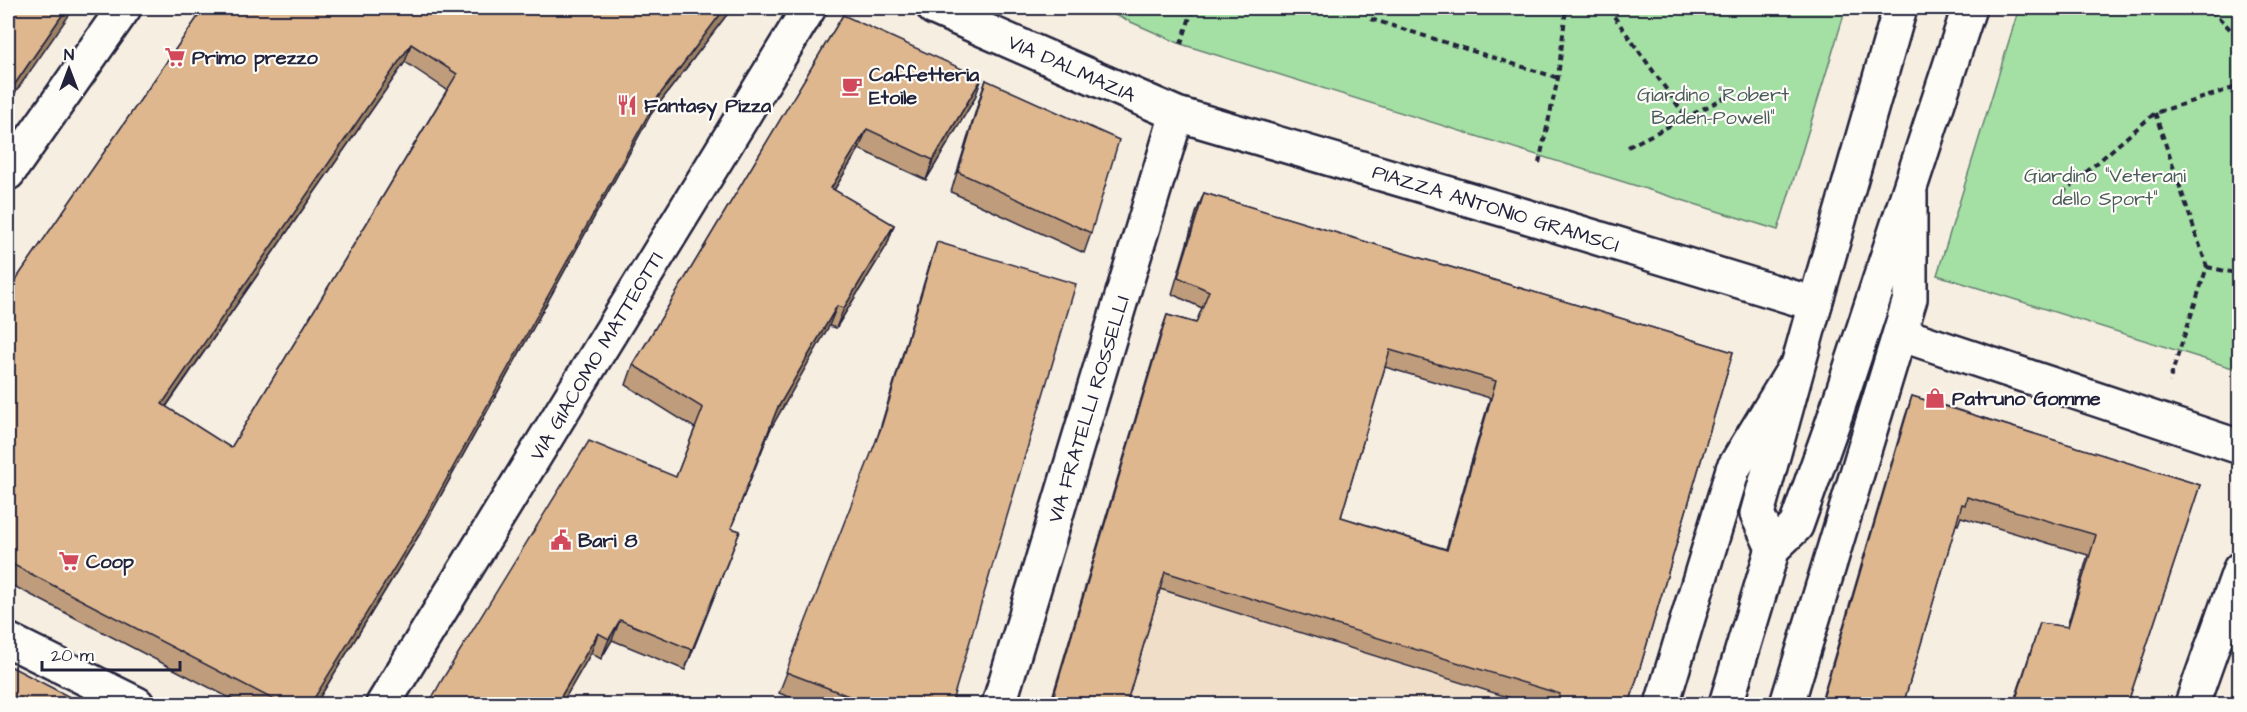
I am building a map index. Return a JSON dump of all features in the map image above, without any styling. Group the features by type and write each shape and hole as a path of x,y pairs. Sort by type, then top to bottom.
{"street":[{"path":"8,173 124,8"},
{"name":"VIA GIACOMO MATTEOTTI","path":"383,705 809,8"},
{"name":"VIA DALMAZIA","path":"934,8 1177,114"},
{"path":"1773,548 1757,514 1900,8"},
{"path":"1726,705 1773,548 1796,526 1969,8"},
{"name":"PIAZZA ANTONIO GRAMSCI","path":"1177,114 1815,304"},
{"name":"VIA FRATELLI ROSSELLI","path":"999,705 1177,114"},
{"path":"1787,705 1910,299 1911,187"},
{"path":"1899,334 2240,447"},
{"path":"1662,705 1733,469 1799,361"},
{"path":"2192,705 2240,569"},
{"path":"8,640 137,705"}],"path":[{"path":"1181,44 1193,8"},
{"path":"1539,163 1558,78 1566,8"},
{"path":"1608,8 1686,117"},
{"path":"2200,8 2214,12 2240,39"},
{"path":"1371,19 1558,78"},
{"path":"2062,194 2155,113 2240,86"},
{"path":"1628,147 1734,93"},
{"path":"2155,113 2207,267 2156,420"},
{"path":"2207,267 2240,274"}],"shaded area":[{"path":"1089,568 1533,704 1049,704"}],"green space":[{"name":"Giardino \"Robert Baden-Powell\"","path":"1099,8 1846,8 1778,230 1181,44"},
{"name":"Giardino \"Veterani dello Sport\"","path":"2019,8 2239,8 2239,370 1937,275"}],"building":[{"path":"8,8 67,8 8,94"},
{"path":"204,8 725,8 658,97 425,518 310,705 284,705 8,562 8,291","holes":["411,44 457,74 231,448 162,404"]},
{"path":"843,15 982,78 933,160 867,129 831,188 894,225 844,308 837,306 777,409 731,528 740,531 692,650 620,620 609,639 598,633 556,705 428,705 589,441 676,477 703,408 633,365"},
{"path":"986,80 1119,140 1091,233 958,172"},
{"path":"1204,193 1733,352 1629,705 1556,705 1560,694 1165,572 1126,705 1051,705 1167,315 1196,323 1209,291 1178,277","holes":["1390,350 1496,381 1447,550 1341,517"]},
{"path":"937,242 1076,284 951,705 852,705 854,698 786,672 881,428"},
{"path":"1912,396 2200,485 2127,705 2014,705 2040,623 2068,627 2096,535 1967,497 1965,505 1962,504 1903,705 1821,705"},
{"path":"8,665 85,705 8,705"}],"place":[{"name":"Primo prezzo","path":"175,57"},
{"name":"Caffetteria Etoile","path":"852,86"},
{"name":"Fantasy Pizza","path":"627,105"},
{"name":"Patruno Gomme","path":"1935,398"},
{"name":"Bari 8","path":"561,540"},
{"name":"Coop","path":"69,561"}]}
